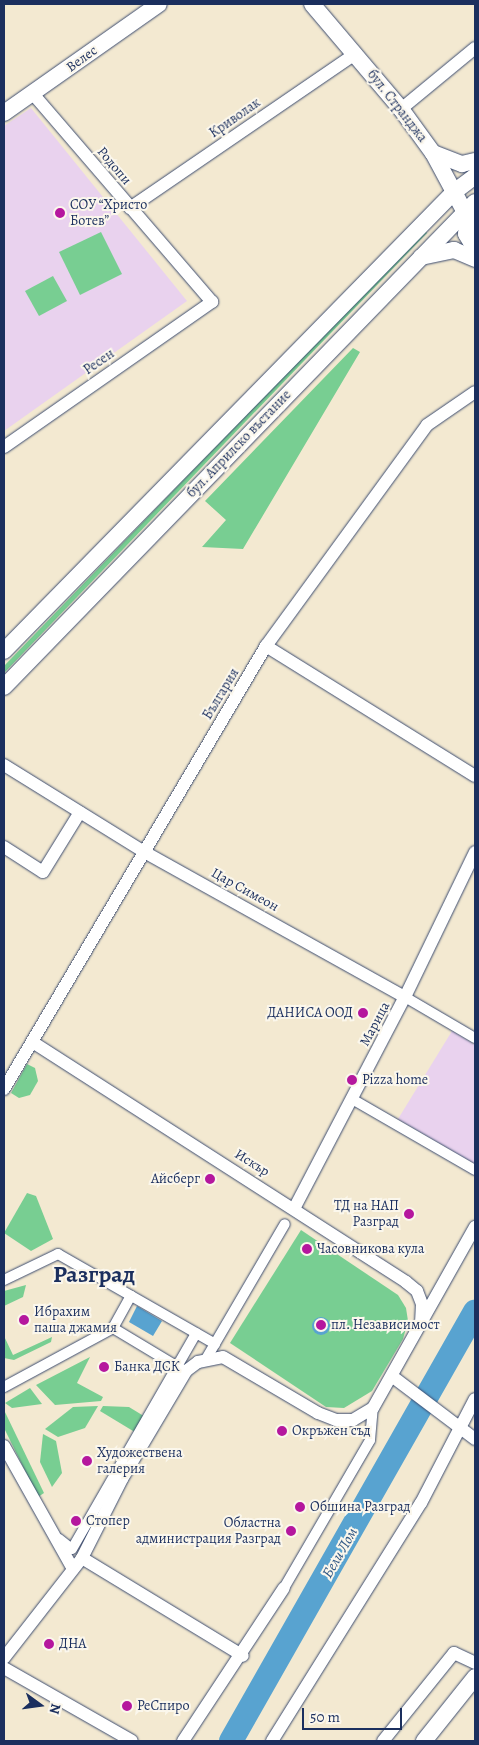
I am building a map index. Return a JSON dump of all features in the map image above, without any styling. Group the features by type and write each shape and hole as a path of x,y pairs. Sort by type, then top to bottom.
{"street":[{"name":"Велес","path":"4,113 159,4"},
{"name":"бул. Странджа","path":"312,4 356,53 433,153 454,192 471,213 466,234 475,249"},
{"path":"401,109 475,48"},
{"name":"Криволак","path":"130,208 356,53"},
{"name":"Родопи","path":"33,94 212,302"},
{"path":"433,153 462,164 475,161"},
{"name":"бул. Априлско въстание","path":"4,651 454,192 475,176"},
{"name":"бул. Априлско въстание","path":"4,687 417,260 471,213"},
{"path":"417,260 454,250 475,259"},
{"name":"Ресен","path":"4,448 212,302"},
{"name":"България","path":"4,1089 34,1043 266,646 427,425 475,392"},
{"path":"266,646 472,770"},
{"name":"Цар Симеон","path":"4,765 146,853 475,1038"},
{"path":"4,846 43,872 80,812"},
{"name":"Марица","path":"295,1207 406,998 475,854"},
{"name":"Искър","path":"34,1043 295,1207 417,1291 422,1304 420,1330"},
{"path":"352,1099 475,1170"},
{"path":"209,1358 215,1344 285,1224"},
{"path":"52,1526 62,1543 72,1549 183,1369 209,1358 223,1357 336,1420 353,1420 373,1408 420,1330 475,1227"},
{"path":"4,1280 58,1254 215,1344"},
{"path":"4,1269 14,1275"},
{"path":"4,1387 113,1328 131,1296"},
{"path":"113,1328 183,1369"},
{"path":"4,1658 82,1558 122,1479 183,1369 196,1333"},
{"path":"393,1377 475,1439"},
{"path":"272,1741 421,1503 475,1399"},
{"path":"183,1741 242,1656 370,1440 373,1408"},
{"path":"4,1446 73,1570"},
{"path":"82,1558 242,1656"},
{"path":"383,1741 454,1654 475,1663"},
{"path":"4,1668 132,1741"},
{"path":"424,1741 475,1677"}],"shaded area":[{"name":"СОУ “Христо Ботев”","path":"31,108 187,301 4,431 4,126"},
{"path":"452,1031 475,1045 475,1164 398,1119"}],"green space":[{"path":"425,230 427,233 4,673 4,666"},
{"path":"101,232 122,274 80,295 59,252"},
{"path":"53,276 67,301 39,316 25,291"},
{"path":"353,348 360,352 243,549 202,547 226,520 205,501"},
{"path":"27,1064 35,1068 38,1081 30,1095 19,1098 11,1093"},
{"path":"27,1193 36,1196 53,1239 31,1251 4,1233"},
{"path":"301,1230 398,1295 406,1308 408,1321 403,1339 372,1391 344,1408 326,1407 230,1343"},
{"path":"26,1285 23,1297 4,1306 4,1291"},
{"path":"4,1336 13,1355 52,1337 51,1342 14,1360 4,1358"},
{"path":"90,1357 77,1383 103,1397 101,1401 55,1405 36,1385"},
{"path":"30,1388 42,1404 12,1408 5,1403"},
{"path":"98,1406 85,1428 58,1437 45,1429 73,1407"},
{"path":"103,1406 129,1407 147,1418 138,1434 100,1411"},
{"path":"4,1410 44,1493 38,1497 4,1428"},
{"path":"43,1434 56,1441 62,1473 52,1487 40,1462"}],"water":[{"path":"137,1306 162,1321 153,1336 129,1322"},
{"path":"321,1317 327,1320 330,1326 327,1332 321,1335 315,1332 312,1326 315,1320"}],"waterway":[{"name":"Бели Лом","path":"231,1741 475,1311"}],"place":[{"name":"СОУ “Христо Ботев”","path":"60,213"},
{"name":"ДАНИСА ООД","path":"363,1013"},
{"name":"Pizza home","path":"352,1080"},
{"name":"Айсберг","path":"210,1179"},
{"name":"ТД на НАП Разград","path":"409,1214"},
{"name":"Часовникова кула","path":"307,1249"},
{"name":"Ибрахим паша джамия","path":"24,1320"},
{"name":"пл. Независимост","path":"321,1325"},
{"name":"Банка ДСК","path":"104,1367"},
{"name":"Окръжен съд","path":"282,1431"},
{"name":"Художествена галерия","path":"87,1461"},
{"name":"Обшина Разград","path":"300,1507"},
{"name":"Стопер","path":"76,1521"},
{"name":"Областна администрация Разград","path":"291,1531"},
{"name":"ДНА","path":"49,1644"},
{"name":"РеСпиро","path":"127,1706"}],"district":[{"name":"Разград","path":"94,1275"}]}
